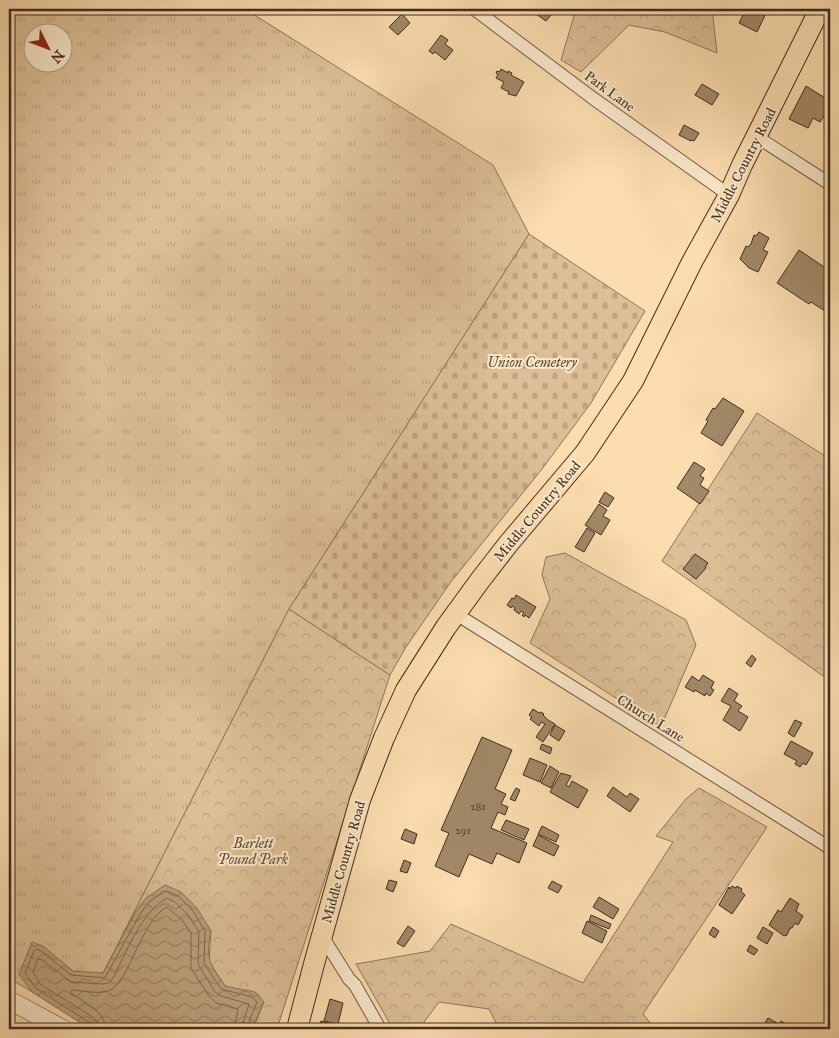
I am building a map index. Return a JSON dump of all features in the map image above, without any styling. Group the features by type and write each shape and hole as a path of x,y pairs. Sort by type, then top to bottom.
{"main road":[{"name":"Middle Country Road","path":"297,1029 360,800 384,738 406,690 456,614 509,543 585,453 633,381 692,262 729,195 820,9"}],"street":[{"name":"Park Lane","path":"474,9 729,195"},
{"path":"757,137 830,184"},
{"name":"Church Lane","path":"456,614 830,848"},
{"path":"322,936 349,979 355,985 380,1029"},
{"path":"9,1000 63,1029"}],"green space":[{"path":"9,9 245,9 493,165 529,234 289,609 103,973 84,1023 9,978"},
{"path":"576,9 712,9 717,53 665,32 629,25 581,72 561,60"},
{"name":"Union Cemetery","path":"529,234 645,311 591,403 542,469 450,583 406,647 390,675 289,609"},
{"path":"757,413 830,459 830,663 823,676 662,561"},
{"path":"565,553 686,620 696,645 661,727 530,643 550,599 542,575 546,557"},
{"name":"Barlett Pound Park","path":"289,609 390,675 277,1029 253,1029 264,1002 225,986 209,962 211,931 123,934"},
{"path":"699,788 767,827 643,1014 655,1029 499,1029 489,1009 439,1002 419,1029 393,1029 356,964 430,951 451,924 583,983 673,842 656,836 686,799"}],"water":[{"path":"165,885 181,892 197,908 211,931 209,940 210,960 225,986 255,992 264,1002 252,1029 139,1029 137,1027 129,1027 128,1029 90,1029 32,992 19,974 32,942 43,946 73,971 103,973 136,911 146,898"}],"building":[{"path":"529,9 553,9 555,10 546,21"},
{"path":"746,9 768,9 757,32 739,23"},
{"path":"402,14 410,23 398,35 389,27"},
{"path":"441,35 448,40 445,44 453,50 445,60 435,52 433,54 429,51"},
{"path":"501,69 512,73 511,75 524,82 516,96 508,94 509,92 501,88 504,82 496,78 498,75 496,73 497,71 500,72"},
{"path":"702,84 719,94 712,105 695,95"},
{"path":"806,86 830,101 830,106 820,122 813,118 808,128 789,119"},
{"path":"684,125 699,133 694,141 679,135"},
{"path":"759,232 769,238 763,250 768,252 758,272 749,268 740,259 746,246 748,247 751,244 754,235 756,236"},
{"path":"799,250 830,271 830,303 825,311 811,302 809,304 777,283"},
{"path":"723,398 744,411 722,446 701,433 713,408 715,409"},
{"path":"694,462 705,469 700,476 704,478 700,485 709,491 700,504 677,488"},
{"path":"605,492 614,498 608,507 599,502"},
{"path":"599,504 607,510 603,516 610,520 601,535 585,525"},
{"path":"587,528 595,533 584,552 575,547"},
{"path":"695,554 708,563 696,579 683,569"},
{"path":"516,595 536,607 529,618 525,615 524,617 522,615 524,613 521,611 519,614 514,610 515,608 507,605"},
{"path":"752,655 756,659 751,667 746,663"},
{"path":"703,675 714,682 711,688 714,690 710,696 706,693 705,696 685,687 692,676 699,681"},
{"path":"729,688 738,694 734,701 742,706 738,711 748,717 740,731 723,720 731,706 721,701"},
{"path":"533,709 544,714 548,720 555,724 543,742 536,737 545,724 541,722 539,726 530,719 532,717 529,715"},
{"path":"795,720 802,723 794,737 788,733"},
{"path":"555,725 565,731 559,741 550,735"},
{"path":"482,737 512,750 495,789 506,794 501,804 508,807 505,815 498,812 491,828 527,843 519,863 497,853 492,864 469,854 459,877 435,866 449,833 441,830"},
{"path":"791,741 813,753 806,765 803,763 800,767 795,764 797,761 784,754"},
{"path":"542,744 552,748 550,754 540,749"},
{"path":"530,758 547,765 540,782 523,775"},
{"path":"550,766 559,772 551,788 541,783"},
{"path":"561,773 571,776 566,785 569,787 572,781 588,790 578,808 550,792"},
{"path":"613,787 627,797 630,793 639,799 630,812 607,796"},
{"path":"516,788 520,790 515,801 510,799"},
{"path":"506,820 529,829 524,840 501,830"},
{"path":"542,826 559,835 556,842 538,834"},
{"path":"405,829 417,834 414,844 401,839"},
{"path":"538,835 559,846 554,856 533,846"},
{"path":"404,860 411,863 407,873 400,871"},
{"path":"389,880 397,882 393,892 386,889"},
{"path":"552,881 562,886 558,893 548,888"},
{"path":"732,886 742,889 741,891 745,895 732,914 719,905 729,887 730,889"},
{"path":"599,897 619,909 613,919 593,907"},
{"path":"790,898 799,904 796,911 803,916 798,925 795,923 787,935 784,936 769,925 778,910 781,912"},
{"path":"591,915 611,924 609,929 589,921"},
{"path":"587,921 607,931 602,943 582,933"},
{"path":"408,926 415,931 404,947 397,943"},
{"path":"713,927 719,931 715,938 709,934"},
{"path":"763,927 773,933 767,944 757,938"},
{"path":"750,945 758,950 754,955 747,951"},
{"path":"330,999 343,1003 338,1024 324,1021"},
{"path":"768,1018 779,1024 781,1021 786,1024 784,1026 788,1029 761,1029"},
{"path":"321,1021 328,1023 327,1025 339,1029 318,1029"}]}
